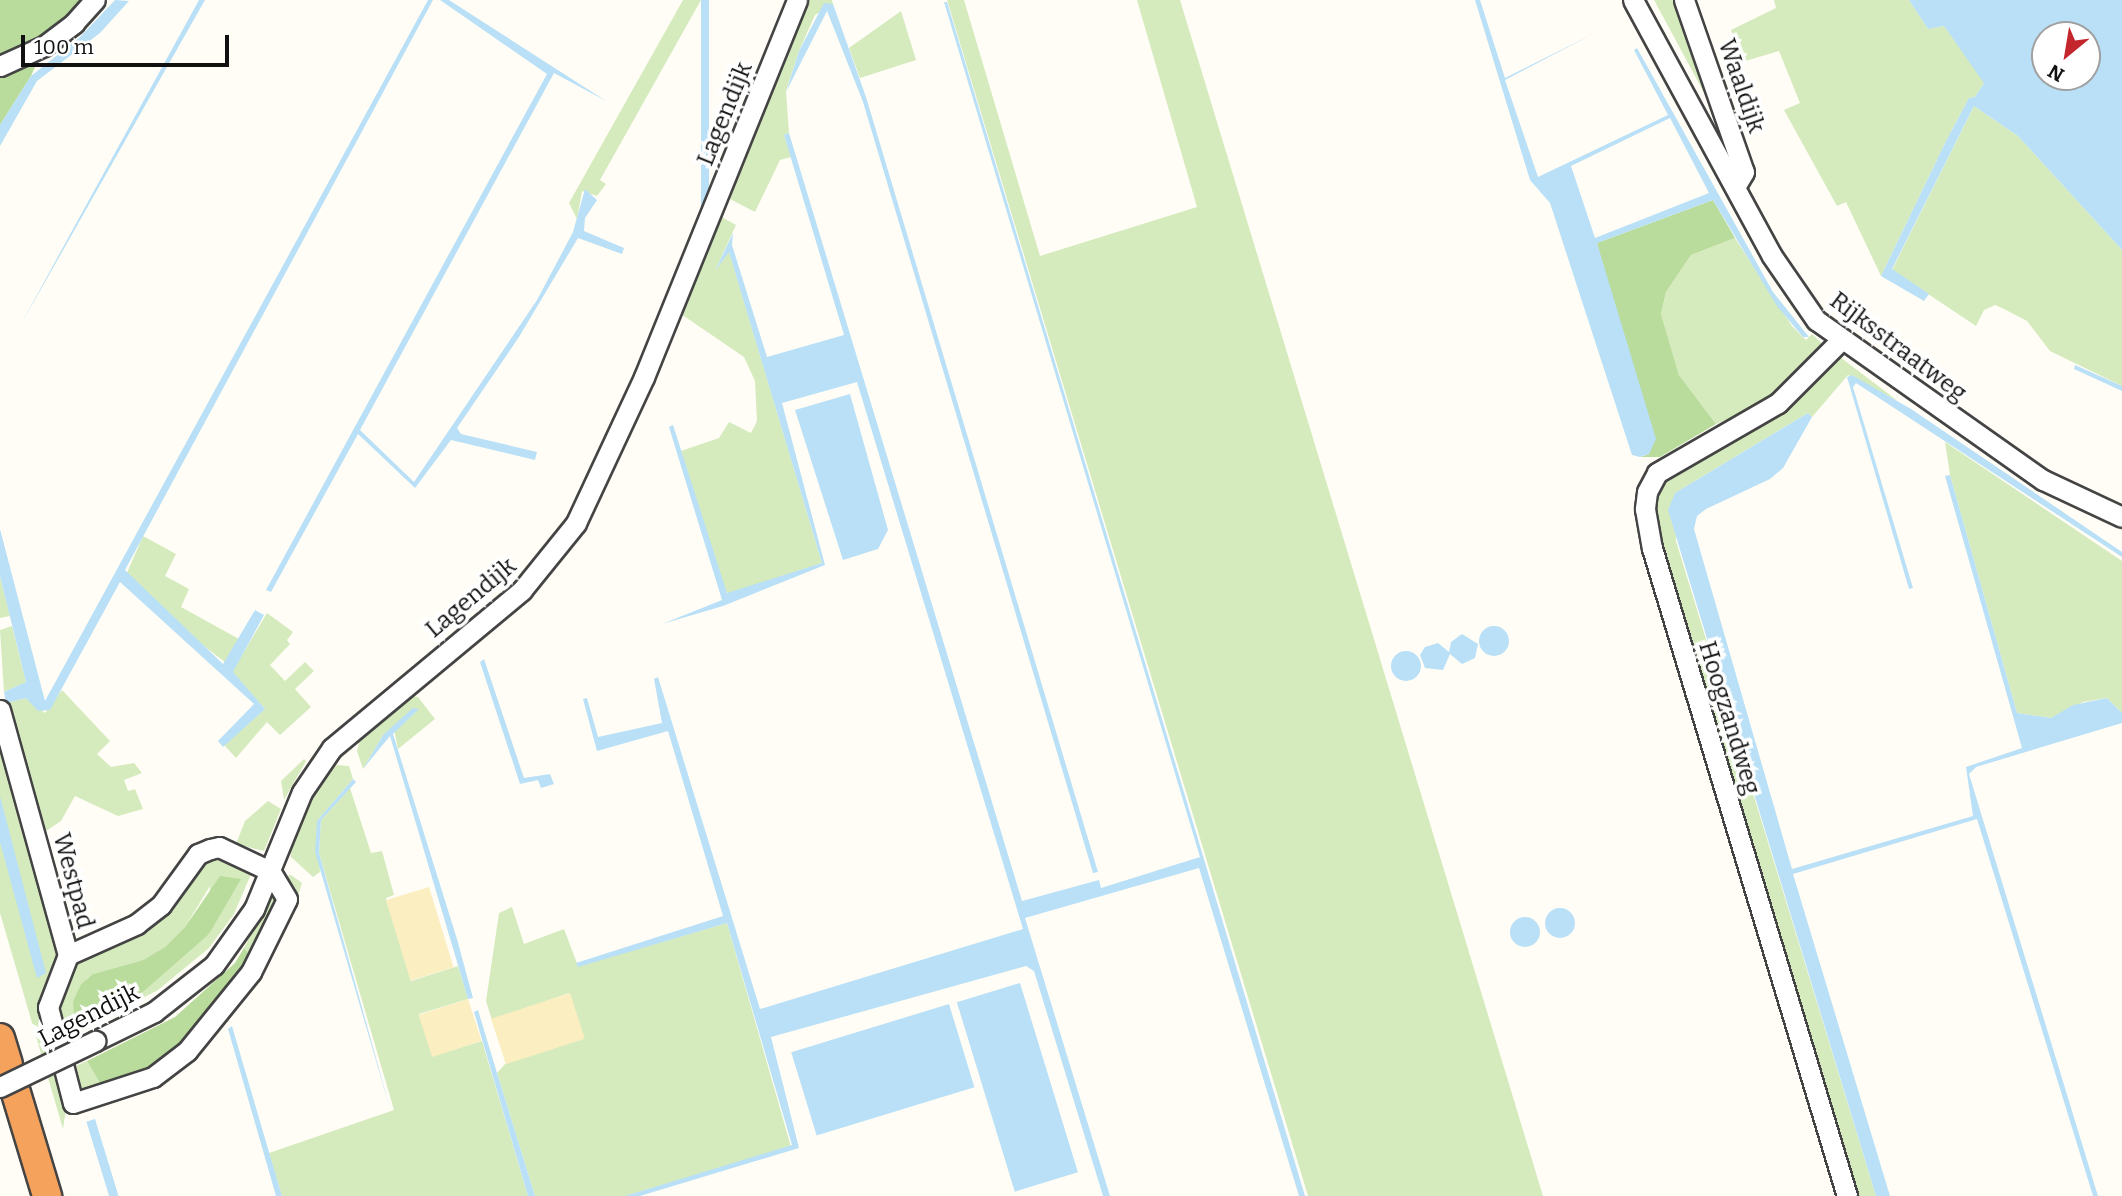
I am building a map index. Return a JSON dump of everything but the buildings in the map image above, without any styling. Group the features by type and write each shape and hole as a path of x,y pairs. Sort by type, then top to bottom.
{"highway":[{"path":"6,1071 47,1196"}],"street":[{"path":"0,66 44,46 75,23 95,0"},
{"name":"Lagendijk","path":"6,1071 95,1041 154,1012 214,965 254,909 302,792 332,748 522,590 576,523 644,377 797,0"},
{"name":"Rijksstraatweg","path":"1633,0 1788,285 1840,341 2043,480 2122,517"},
{"name":"Waaldijk","path":"1684,0 1744,172 1735,187"},
{"name":"Hoogzandweg","path":"1840,341 1778,403 1657,473 1647,492 1646,509 1656,561 1847,1196"},
{"name":"Westpad","path":"0,710 68,955 48,1007 73,1103 153,1077 187,1051 251,972 287,904 270,871"},
{"path":"68,955 137,924 161,905 198,854 219,847 270,871"}],"green space":[{"path":"0,0 87,0 49,35 31,76 0,125"},
{"path":"683,0 701,0 600,180 606,184 597,196 582,191 577,219 569,203"},
{"path":"802,0 832,0 833,4 815,15 799,51 786,91 789,133 784,135 791,157 780,160 755,212 730,199"},
{"path":"947,0 964,0 1040,256 1197,207 1137,0 1180,0 1543,1196 1308,1196"},
{"path":"1654,0 1678,0 1729,139"},
{"path":"1774,0 1909,0 1928,29 1944,26 1984,77 1984,83 1975,97 1969,98 1946,141 1881,276 1846,202 1837,206 1784,110 1800,103 1779,51 1742,62 1731,30 1776,8"},
{"path":"901,11 916,60 860,78 849,48"},
{"path":"1974,106 2018,136 2122,250 2122,386 2050,351 2027,321 2004,309 1995,305 1984,310 1976,326 1892,270"},
{"path":"1713,200 1735,238 1691,255 1666,292 1661,314 1679,375 1716,424 1660,457 1640,457 1649,454 1597,243"},
{"path":"720,216 736,225 715,271 729,251 822,563 730,594 725,591 681,451 719,438 729,422 751,433 757,421 755,381 744,357 678,312"},
{"path":"1735,238 1792,326 1806,340 1812,334 1825,346 1769,402 1716,424 1679,375 1661,314 1666,292 1691,255"},
{"path":"1840,357 1898,401 1848,375 1812,417 1808,413 1675,493 1676,541 1876,1196 1858,1196 1659,546 1653,509 1660,483"},
{"path":"1945,442 2122,561 2122,713 2107,698 2083,702 2051,718 2017,713 1950,475"},
{"path":"143,536 176,554 165,576 189,589 181,607 239,639 226,663 182,629 126,575"},
{"path":"0,576 10,616 0,618"},
{"path":"267,613 293,632 287,640 290,644 270,665 285,681 305,662 314,671 295,689 311,707 280,735 267,722 236,758 224,745 265,709 232,672"},
{"path":"12,626 26,682 4,692 0,630"},
{"path":"62,690 110,741 97,754 111,767 134,763 142,773 124,780 128,791 135,789 143,809 118,816 75,796 61,821 40,835 6,703 26,698 45,713"},
{"path":"408,696 418,697 435,719 398,749 394,729 418,711 383,735 363,769 357,751 360,739"},
{"path":"0,743 57,942 59,962 54,974 66,1109 63,1129 0,913"},
{"path":"304,759 306,761 284,800 281,781"},
{"path":"337,765 349,766 353,779 317,821 320,872 313,877 291,857 290,846 316,784"},
{"path":"350,788 371,853 382,851 394,895 386,898 411,981 458,966 468,999 419,1014 433,1056 482,1041 528,1196 282,1196 269,1153 394,1110 319,853 321,820"},
{"path":"268,801 281,809 264,851 236,844 245,821"},
{"path":"217,852 254,867 234,914 209,948 158,990 95,1023 93,1017 111,1009 209,934 210,886 185,927 165,947 143,960 93,974 81,984 73,1001 74,1025 60,1031 53,1017 69,967 106,941 187,871"},
{"path":"291,875 302,883 292,915 284,877"},
{"path":"220,876 241,879 209,934 144,991 60,1039 60,1031 74,1025 73,1001 81,984 93,974 143,960 165,947 185,927"},
{"path":"277,894 281,896 253,959 244,948 269,900"},
{"path":"512,907 524,944 564,929 578,966 727,923 791,1147 625,1196 535,1196 497,1073 569,993 492,1020 486,1001 499,913"},
{"path":"244,948 253,959 176,1055 104,1090 87,1061 175,1017 235,963"},
{"path":"87,1061 104,1090 79,1097 71,1068"}],"sand":[{"path":"429,887 454,967 411,980 386,900"},
{"path":"570,993 585,1039 506,1064 491,1019"},
{"path":"468,999 482,1041 432,1057 419,1015"}],"water":[{"path":"115,0 129,1 100,33 37,81 0,146 0,125 31,76 80,37"},
{"path":"199,0 205,0 20,326 73,229"},
{"path":"428,0 433,0 125,570 223,664 255,610 264,615 233,672 265,709 223,747 218,741 254,704 120,582 50,710 38,711 26,698 6,703 4,692 26,682 0,576 0,529 45,701"},
{"path":"440,0 449,0 606,101 554,73 360,430 414,482 537,300 573,232 585,189 597,200 585,218 584,231 624,248 622,254 578,238 519,337 457,428 461,434 537,452 535,460 451,440 415,488 358,434 271,592 266,590 547,74"},
{"path":"701,0 709,0 709,208 701,208"},
{"path":"1475,0 1480,0 1505,78 1595,33 1505,80 1538,177 1668,115 1634,50 1637,48 1773,292 1809,337 1803,337 1777,306 1713,200 1597,243 1656,439 1649,454 1640,457 1632,455 1550,203 1530,180","holes":["1670,118 1709,193 1595,238 1571,166"]},
{"path":"1909,0 2122,0 2122,250 2018,136 1974,106 1892,269 1929,294 1924,301 1881,276 1946,141 1969,98 1975,97 1984,83 1944,26 1928,29"},
{"path":"944,2 947,2 1305,1196 1299,1196 1199,868 1025,918 1110,1196 1103,1196 1034,971 1026,966 771,1037 799,1148 640,1196 625,1196 792,1145 727,923 578,967 576,963 723,916 668,731 597,751 583,699 587,698 598,737 662,723 654,679 658,677 760,1009 1023,929 857,382 782,403 825,565 723,606 662,624 722,600 669,427 673,425 727,593 822,563 729,252 715,271 733,233 732,245 767,357 844,335 784,135 789,133 1022,901 1099,880 1101,888 1200,857"},
{"path":"824,3 833,4 866,97 1098,872 1093,873 863,102 827,11 786,92 799,51"},
{"path":"2075,365 2122,386 2122,391 2074,369"},
{"path":"1852,375 1911,409 2122,552 2122,557 1856,383 1853,387 1913,588 1909,589 1847,377"},
{"path":"850,394 888,530 878,549 843,560 795,410"},
{"path":"1808,413 1812,417 1783,468 1770,479 1706,509 1697,516 1694,529 1792,869 1973,816 1966,767 2022,748 1945,476 1950,475 2017,713 2051,718 2073,705 2107,698 2122,713 2122,723 1976,767 1969,774 2098,1196 2093,1196 1977,819 1793,874 1890,1196 1876,1196 1668,510 1675,493"},
{"path":"1494,626 1500,627 1508,635 1508,647 1500,655 1494,656 1488,655 1480,647 1479,641 1480,635 1488,627"},
{"path":"1462,634 1478,644 1475,658 1462,664 1450,654 1443,670 1425,668 1420,655 1425,647 1438,643 1449,652 1451,642"},
{"path":"1406,651 1412,652 1420,660 1420,672 1412,680 1406,681 1400,680 1392,672 1391,666 1392,660 1400,652"},
{"path":"484,659 524,778 550,774 554,784 541,788 538,780 520,784 480,662"},
{"path":"413,708 419,709 393,734 457,939 473,998 468,999 390,736 363,769 383,735"},
{"path":"353,779 356,782 321,820 319,853 391,1112 315,852 317,821"},
{"path":"0,796 46,973 37,978 0,842"},
{"path":"1560,908 1566,909 1574,917 1574,929 1566,937 1560,938 1554,937 1546,929 1545,923 1546,917 1554,909"},
{"path":"1525,917 1531,918 1539,926 1539,938 1531,946 1525,947 1519,946 1511,938 1510,932 1511,926 1519,918"},
{"path":"1020,983 1078,1172 1015,1192 957,1002"},
{"path":"949,1004 974,1087 817,1135 791,1052"},
{"path":"478,1010 535,1196 528,1196 474,1012"},
{"path":"232,1026 282,1196 276,1196 228,1029"},
{"path":"95,1119 118,1196 109,1196 86,1122"}]}
